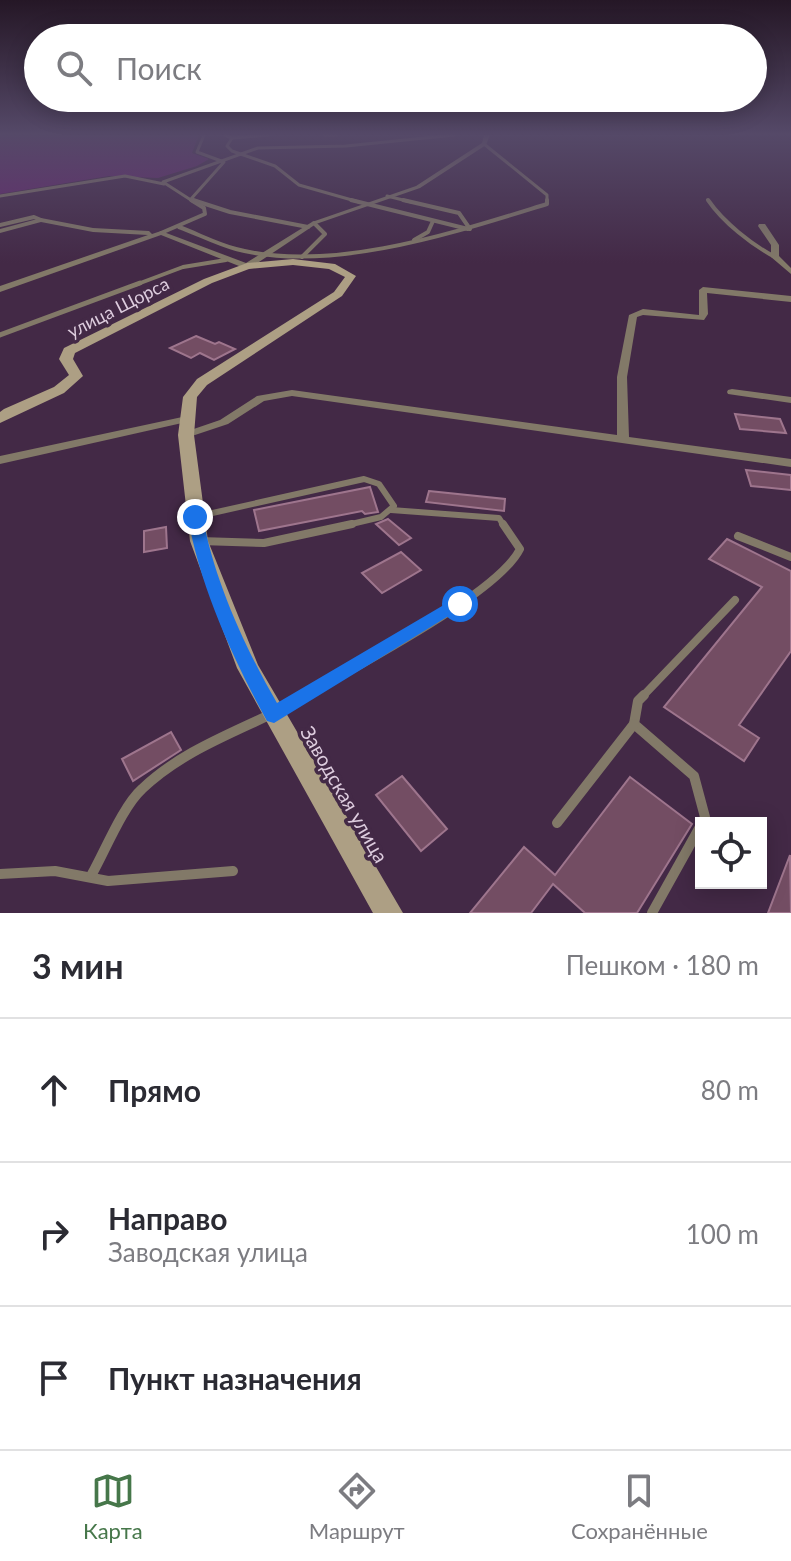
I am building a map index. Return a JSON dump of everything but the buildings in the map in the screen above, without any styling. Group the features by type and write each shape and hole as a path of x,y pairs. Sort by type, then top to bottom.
{"street":[{"path":"0,231 41,220 93,230 161,233 226,260 254,260 311,225 362,204 418,187 432,178"},
{"path":"762,226 775,245 775,257 791,272"},
{"path":"0,289 161,233"},
{"name":"улица Щорса","path":"0,419 10,411 68,385 76,376 66,359 69,351 254,260"},
{"name":"Заводская улица","path":"254,260 331,266 351,276 338,294 202,382 190,397 187,427 199,541 248,668 389,913"},
{"path":"623,439 622,377 633,315 643,312 701,318 704,314 703,290 791,299"},
{"path":"732,392 791,400"},
{"path":"0,460 224,422 261,398 292,393 791,463"}],"lane":[{"path":"0,196 112,178"},
{"path":"139,178 164,184 204,208 205,214 161,233"},
{"path":"164,184 175,178"},
{"path":"191,199 210,178"},
{"path":"290,178 299,185 362,204 470,229"},
{"path":"179,227 254,260 407,244 540,208 549,200 523,178"},
{"path":"387,196 459,213 470,229"},
{"path":"191,199 230,212 311,225 325,234 302,257"},
{"path":"708,200 716,212 741,231 747,243 775,257"},
{"path":"0,225 34,217 41,220"},
{"path":"407,244 428,232 433,221"},
{"path":"0,335 183,267 226,260"},
{"path":"195,517 364,479 379,484 394,506 381,517 264,543 199,541"},
{"path":"92,874 140,790 202,745 274,715 460,604 512,565 520,549 499,518 391,510"},
{"path":"738,536 791,557"},
{"path":"557,823 634,724 638,701 735,600"},
{"path":"634,724 694,776 705,817"},
{"path":"652,913 695,836"},
{"path":"0,874 18,871 92,874 108,881 233,871"}],"shaded area":[{"path":"0,178 99,178 0,194"}],"route":[{"path":"195,517 199,541 248,668 274,715 460,604"}]}
